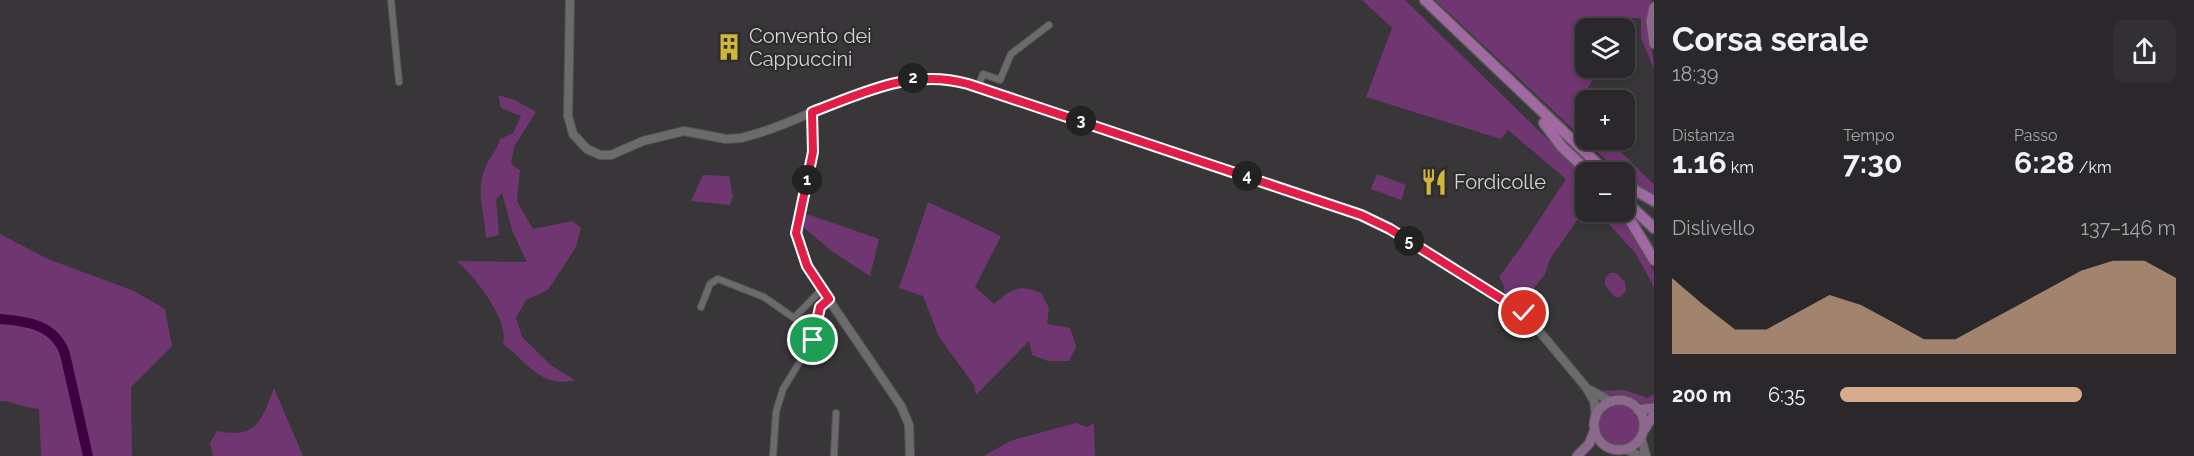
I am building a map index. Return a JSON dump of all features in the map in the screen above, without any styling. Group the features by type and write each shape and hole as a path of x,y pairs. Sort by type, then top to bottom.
{"highway":[{"path":"1415,0 1594,162"},
{"path":"1425,0 1586,162"},
{"path":"1548,122 1562,147 1578,162"},
{"path":"1548,122 1569,131 1602,162"},
{"path":"1635,190 1654,201"},
{"path":"1635,201 1654,219"},
{"path":"1635,210 1654,228"},
{"path":"1631,222 1654,261"}],"main road":[{"path":"570,0 569,123 578,141 594,153 613,155 643,141 676,132 691,131 737,139 908,79 938,78 978,87 1323,201 1377,222 1519,309 1539,330 1585,386 1594,401 1595,429 1588,444 1578,455"},
{"path":"1654,7 1651,21 1654,44"},
{"path":"1585,386 1597,396 1612,402"},
{"path":"1596,417 1602,407 1612,402 1624,401 1638,410 1643,418 1642,434 1646,456"},
{"path":"1638,410 1654,408"},
{"path":"1625,449 1642,434 1654,414"},
{"path":"1595,429 1598,438 1607,447"},
{"path":"1578,455 1607,447 1625,449 1640,456"}],"street":[{"path":"391,0 399,82"},
{"path":"978,87 983,74 1000,80 1011,54 1049,25"},
{"path":"812,112 813,152 796,233 804,261 902,406 909,425 910,456"},
{"path":"701,307 710,284 718,279 764,297 794,318 822,289"},
{"path":"773,456 776,412 783,389 812,342 820,307 829,299"},
{"path":"834,456 836,413"}],"shaded area":[{"path":"1362,0 1405,0 1575,166 1576,222 1550,259 1545,274 1521,305 1504,294 1504,286 1499,277 1566,179 1508,130 1501,139 1366,97 1392,28"},
{"path":"1435,0 1652,0 1648,11 1647,28 1654,69 1641,38 1641,18 1575,18 1575,78 1594,78 1586,90 1575,90 1575,131"},
{"path":"498,95 515,100 536,112 514,147 511,164 520,170 517,201 533,229 572,221 581,228 576,247 548,290 526,300 516,318 522,337 552,366 575,380 552,381 543,377 503,344 504,334 496,311 481,288 457,261 527,262 513,233 502,193 496,199 499,235 486,238 481,194 482,177 500,139 513,133 521,116 501,108"},
{"path":"1595,150 1619,150 1631,162 1608,162"},
{"path":"1635,166 1654,185 1654,196 1635,184"},
{"path":"1377,174 1406,185 1401,200 1371,189"},
{"path":"703,175 729,176 733,196 730,205 691,201"},
{"path":"928,202 1001,236 975,287 994,304 1016,289 1041,293 1049,308 1047,324 1070,328 1076,347 1069,361 1048,361 1032,355 1029,341 976,395 974,385 939,337 923,296 899,288"},
{"path":"807,214 879,239 870,276 833,252 802,226"},
{"path":"1607,222 1624,222 1654,271 1654,287 1636,254"},
{"path":"0,234 48,259 134,291 165,309 172,346 131,387 132,456 41,456 39,409 0,401"},
{"path":"1610,273 1616,273 1625,282 1626,291 1620,297 1615,297 1605,285 1605,278"},
{"path":"274,388 303,456 213,456 210,443 217,431 241,432 256,425"},
{"path":"1624,390 1648,398 1654,394 1654,403 1645,406 1625,395 1597,391"},
{"path":"1619,405 1634,411 1640,426 1634,441 1619,447 1604,441 1598,426 1604,411"},
{"path":"1076,423 1087,427 1094,423 1095,456 984,456 1010,441"}],"waterway":[{"path":"0,319 39,326 55,337 60,344 65,354 88,456"}],"place":[{"name":"Convento dei Cappuccini","path":"729,47"},
{"name":"Fordicolle","path":"1434,182"}],"route":[{"path":"813,340 820,307 829,299 805,263 796,231 813,152 812,112 893,82 920,77 945,78 968,84 1361,215 1390,229 1524,313"}]}
